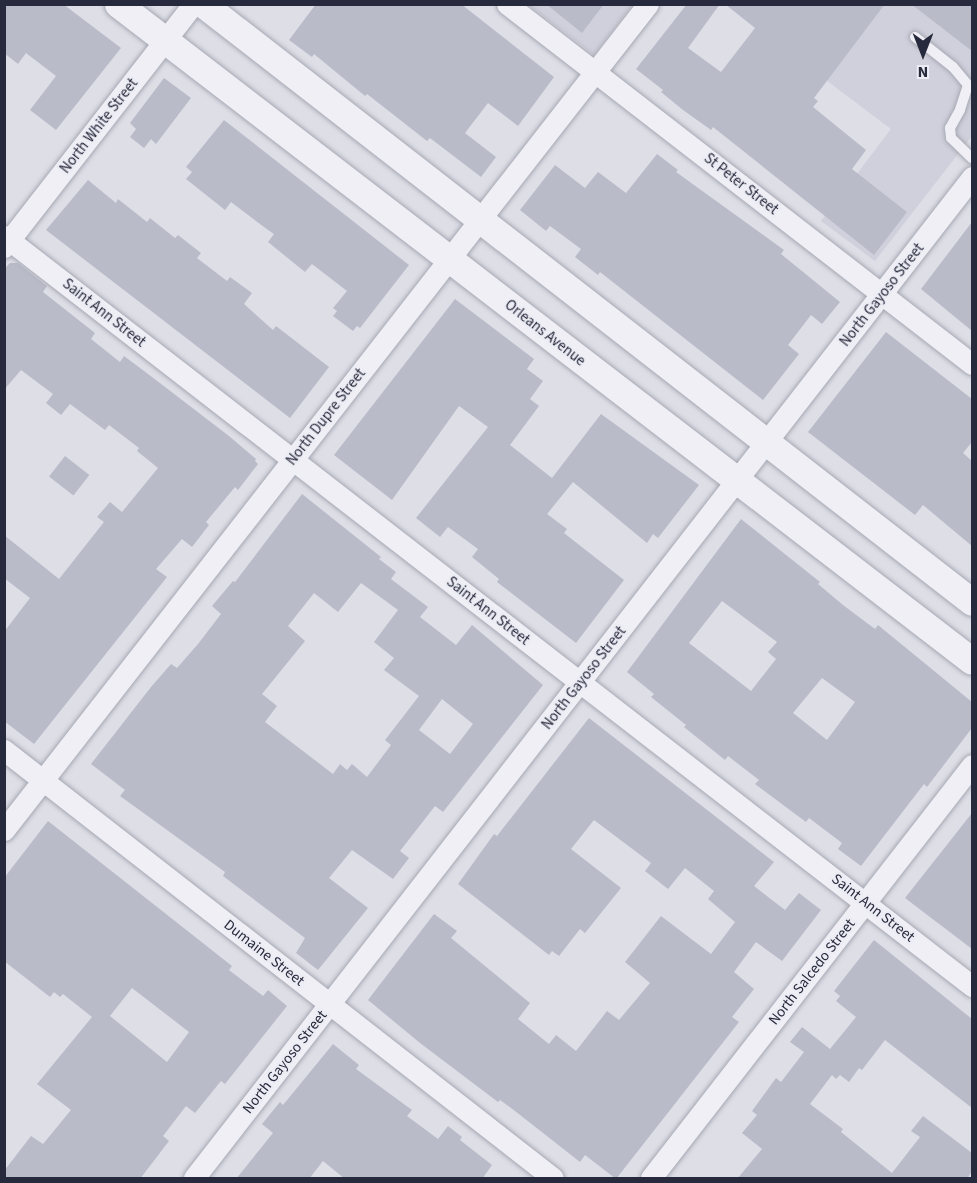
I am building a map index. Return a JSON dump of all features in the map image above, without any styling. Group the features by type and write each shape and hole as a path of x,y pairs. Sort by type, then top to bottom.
{"street":[{"name":"Orleans Avenue","path":"118,4 972,661"},
{"name":"North White Street","path":"6,241 193,4"},
{"path":"203,4 972,602"},
{"name":"St Peter Street","path":"507,4 972,364"},
{"name":"North Dupre Street","path":"4,830 648,4"},
{"name":"North Gayoso Street","path":"194,1179 972,177"},
{"name":"Saint Ann Street","path":"6,241 581,682 972,986"},
{"name":"Dumaine Street","path":"4,750 553,1179"},
{"name":"North Salcedo Street","path":"651,1179 972,765"}],"lane":[{"path":"915,37 953,67 968,85 960,110 950,128 951,138 972,158"}],"shaded area":[{"path":"529,5 632,5 594,55"},
{"path":"726,5 972,5 972,136 875,261 821,221 891,129"}],"building":[{"path":"4,4 63,4 121,48 56,130 30,110 56,76 26,53 18,64 4,53"},
{"path":"316,4 461,4 554,77 518,126 488,103 465,133 496,157 481,177 430,138 427,141 367,94 365,96 314,54 312,57 289,40"},
{"path":"546,4 604,4 582,33"},
{"path":"687,4 720,4 688,48 721,72 755,28 725,4 885,4 814,98 818,101 813,107 866,150 852,169 907,212 874,255 713,127 711,130 683,110 661,92 663,90 636,69"},
{"path":"911,4 972,4 972,51"},
{"path":"164,78 191,98 156,144 151,139 144,148 130,137 136,129 130,123"},
{"path":"224,120 409,265 360,328 357,326 353,331 333,316 337,311 333,308 347,291 312,264 305,272 268,242 274,234 231,202 225,210 186,179 192,172 186,167"},
{"path":"657,154 678,170 676,172 784,250 781,254 840,302 822,324 811,315 788,345 799,354 763,400 600,272 598,275 575,257 581,249 550,226 546,231 520,210 555,165 585,188 598,172 626,193"},
{"path":"88,180 116,203 118,199 147,222 150,218 175,238 178,235 201,253 197,258 227,281 230,277 252,293 244,304 273,330 276,326 329,367 290,418 46,230"},
{"path":"972,222 972,331 921,289"},
{"path":"10,263 18,263 47,286 43,292 95,333 91,339 120,362 124,356 229,436 256,459 258,464 238,490 235,487 206,522 209,525 192,547 182,539 156,569 167,577 34,744 4,721 4,632 30,598 4,578 4,535 59,579 104,522 97,517 110,502 122,512 158,468 137,451 139,448 109,425 105,430 70,404 61,415 46,403 53,394 21,370 4,390 4,269"},
{"path":"455,299 534,359 527,369 543,381 530,399 539,406 510,445 552,478 601,414 699,485 658,538 653,534 647,543 573,482 547,514 567,529 564,533 624,580 576,643 497,582 499,579 472,557 478,549 448,527 440,537 416,518 488,427 459,406 392,500 334,455"},
{"path":"886,332 972,399 972,442 963,453 972,461 972,546 923,505 915,515 808,432"},
{"path":"65,456 89,475 73,496 49,476"},
{"path":"302,494 381,557 379,559 396,572 391,579 428,607 420,617 456,645 472,625 543,685 443,812 435,806 400,851 409,858 393,879 352,850 329,878 368,908 318,970 296,953 305,938 223,876 225,872 120,796 125,790 91,764 171,664 177,668 198,644 221,614 212,606 233,581 235,582","holes":["361,583 398,610 374,642 394,658 384,670 419,696 385,740 391,745 367,777 352,764 347,770 340,764 333,774 265,722 277,706 262,694 305,641 288,626 314,593 338,612","442,699 473,724 450,754 419,730"]},
{"path":"741,519 820,582 818,584 843,605 875,629 878,625 972,702 972,728 927,787 924,784 861,866 838,849 842,843 809,818 806,822 755,784 759,780 728,756 725,760 684,727 686,725 651,697 654,694 627,672","holes":["722,601 777,642 768,652 776,659 751,691 689,643","822,678 855,702 827,740 793,713"]},
{"path":"589,718 774,862 754,886 785,910 799,893 821,910 782,961 756,942 734,972 754,989 732,1017 739,1022 616,1179 585,1155 580,1162 515,1111 500,1100 498,1102 420,1043 368,1000 434,914 457,931 451,938 530,1003 518,1019 549,1044 556,1035 576,1051 607,1011 619,1020 650,983 625,962 661,916 711,954 735,922 708,899 714,891 685,868 668,889 645,871 651,863 594,820 571,849 621,888 585,933 580,929 559,956 552,951 549,955 458,884 494,834 497,836"},
{"path":"972,813 972,949 905,898"},
{"path":"48,821 232,966 229,970 263,996 268,990 287,1006 225,1084 221,1081 195,1113 186,1106 163,1136 169,1141 140,1179 4,1179 4,1171 31,1136 43,1144 71,1110 37,1084 92,1017 63,994 60,997 54,992 50,997 4,961 4,878","holes":["132,988 189,1032 167,1062 110,1016"]},
{"path":"874,940 972,1019 972,1108 885,1040 862,1070 859,1068 849,1082 840,1075 836,1079 832,1075 810,1104 843,1129 841,1132 892,1173 920,1137 911,1131 923,1116 972,1153 972,1171 967,1179 737,1179 762,1149 742,1133 757,1115 752,1111 776,1078 781,1082 804,1052 790,1042 802,1027 830,1049 856,1017 836,1001 840,996 834,991"},
{"path":"333,1044 359,1065 356,1069 412,1110 407,1116 438,1139 448,1126 462,1137 460,1140 492,1165 482,1179 345,1179 323,1161 309,1179 236,1179 273,1133 262,1124 280,1102 283,1105"}]}
